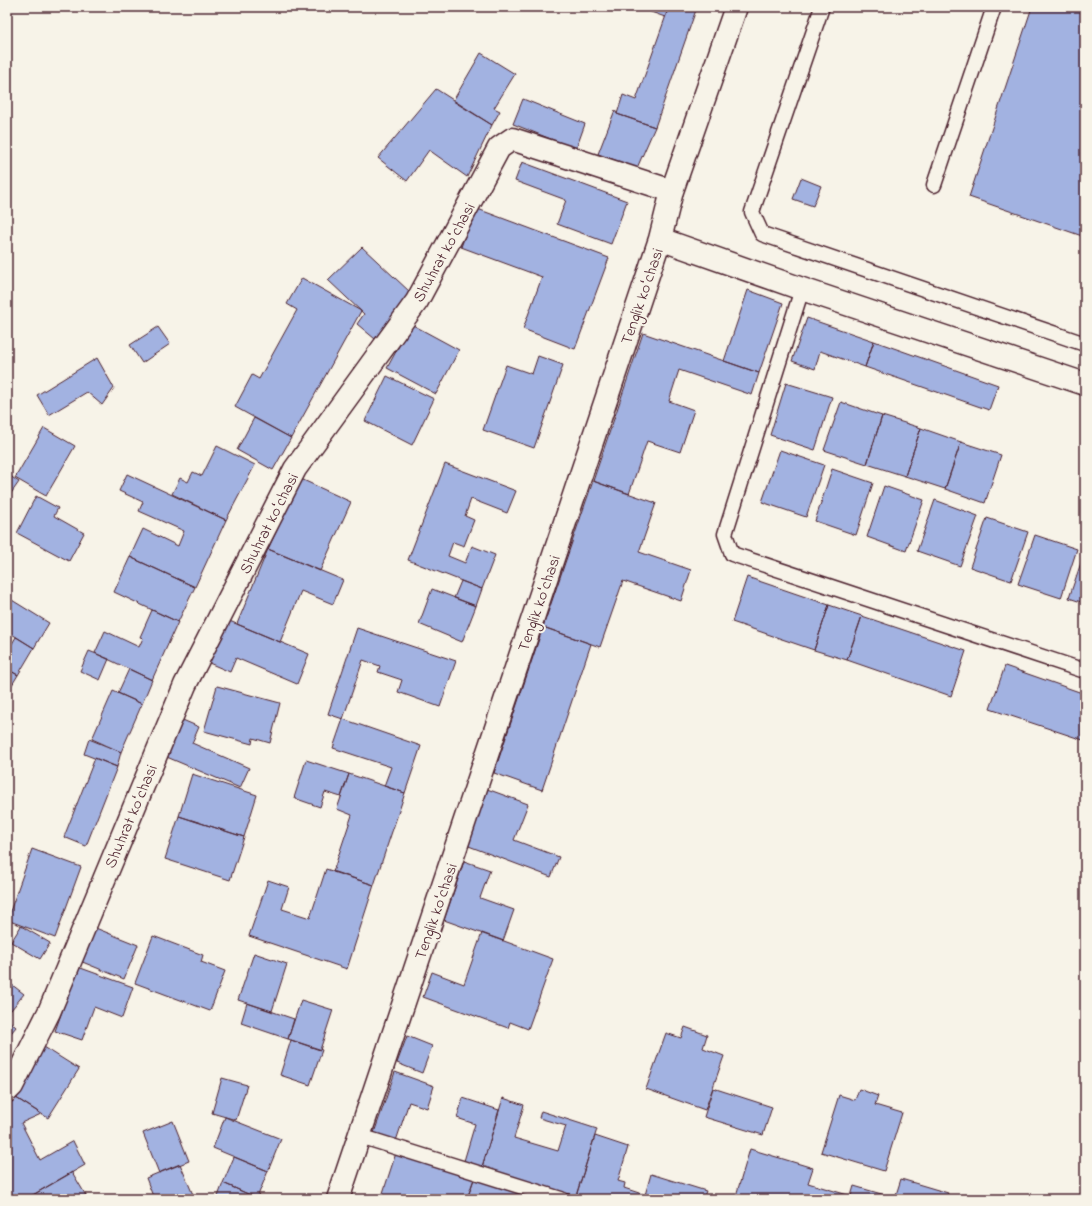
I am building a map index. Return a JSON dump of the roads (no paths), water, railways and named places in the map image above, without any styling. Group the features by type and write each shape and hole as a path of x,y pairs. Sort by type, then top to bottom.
{"street":[{"name":"Tenglik koʻchasi","path":"338,1199 660,239 672,191 736,7"},
{"name":"Shuhrat koʻchasi","path":"7,1091 49,1012 185,685 295,469 417,301 499,148 512,140 672,191"},
{"path":"660,239 802,290 1085,384"}],"lane":[{"path":"822,7 752,212 762,234 1085,344"},
{"path":"934,185 994,7"},
{"path":"802,290 725,534 732,554 1085,671"},
{"path":"360,1136 561,1199"}]}
